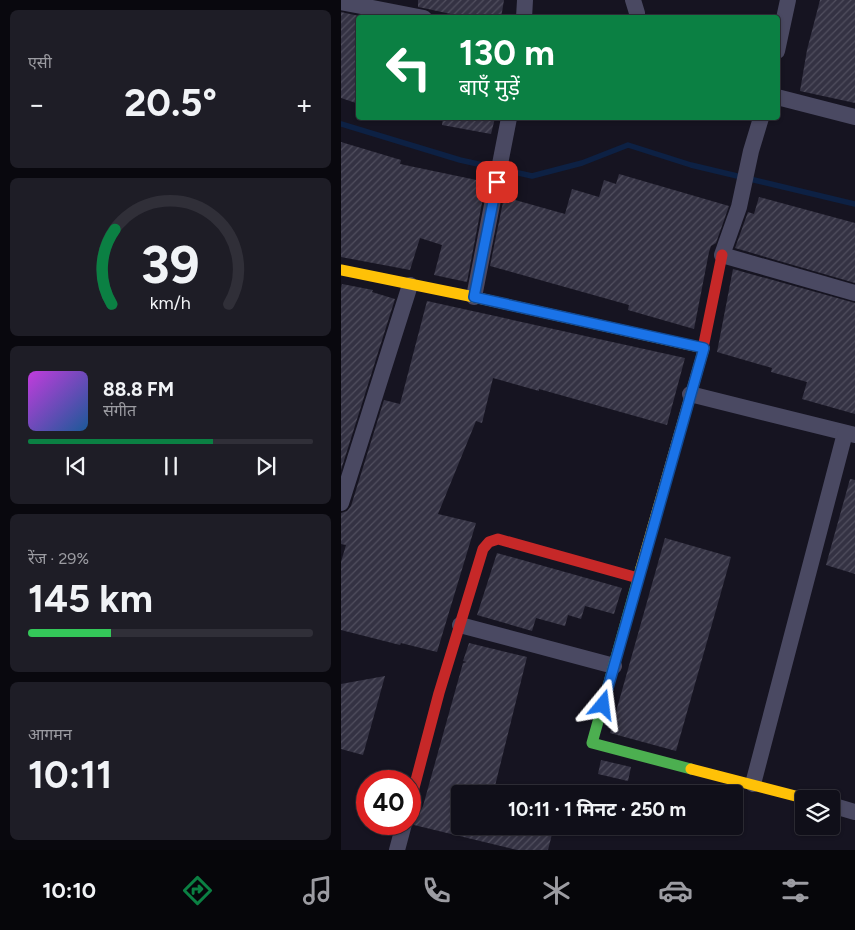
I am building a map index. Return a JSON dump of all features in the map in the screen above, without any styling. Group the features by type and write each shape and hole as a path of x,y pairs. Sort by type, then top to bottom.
{"street":[{"path":"524,15 525,0"},
{"path":"780,38 789,0"},
{"path":"341,2 409,15"},
{"path":"780,98 855,117"},
{"path":"474,297 509,120"},
{"path":"760,120 751,151 739,206 722,256 704,348 592,743 795,796"},
{"path":"722,256 855,293"},
{"path":"341,270 474,297 704,348"},
{"path":"341,503 410,285"},
{"path":"690,394 850,434 753,784"},
{"path":"419,770 439,693 486,543 498,539 638,578"},
{"path":"460,624 614,666"},
{"path":"840,808 855,812"},
{"path":"397,850 401,835"}],"building":[{"path":"418,0 504,0 502,15 455,15 418,7"},
{"path":"820,0 855,0 855,103 800,91 807,50"},
{"path":"341,12 356,15 356,103 341,98"},
{"path":"443,120 494,120 491,134 442,125"},
{"path":"341,142 401,160 400,164 486,182 467,282 434,275 442,245 420,238 410,270 341,257"},
{"path":"619,174 729,206 716,243 711,246 709,252 694,329 628,310 629,305 490,266 504,197 565,214 572,189 599,197 604,180 616,184"},
{"path":"759,197 855,223 855,283 735,248 748,212 754,214"},
{"path":"733,269 855,303 855,414 802,399 807,382 771,372 772,368 717,352"},
{"path":"342,284 373,290 372,292 395,299 341,470 341,288"},
{"path":"427,301 685,358 667,425 493,378 482,423 476,421 438,514 476,523 437,652 341,630 341,562 346,545 341,544 341,513 347,511 351,506 384,400 400,404"},
{"path":"850,479 855,480 855,574 826,565"},
{"path":"665,538 731,557 676,751 610,733"},
{"path":"497,553 622,588 614,614 585,606 581,619 568,615 565,626 536,618 532,631 477,615"},
{"path":"469,643 527,657 495,785 451,785 451,834 421,827 421,810 463,663 467,662 463,661"},
{"path":"385,676 363,755 341,749 341,684"},
{"path":"601,760 631,767 628,781 598,774"},
{"path":"455,835 552,835 548,850 517,850"}],"waterway":[{"path":"341,124 460,160 532,176 582,163 628,145 691,165 855,204"}],"traffic: fast":[{"path":"641,568 592,743 691,769"}],"traffic: slow":[{"path":"341,270 474,297 703,348"},
{"path":"641,568 704,348"},
{"path":"691,769 795,796"}],"traffic: jam":[{"path":"703,348 722,255"},
{"path":"419,770 439,693 483,549 489,542 498,539 638,578"}],"route":[{"path":"497,182 474,297 704,348 603,705"}]}
